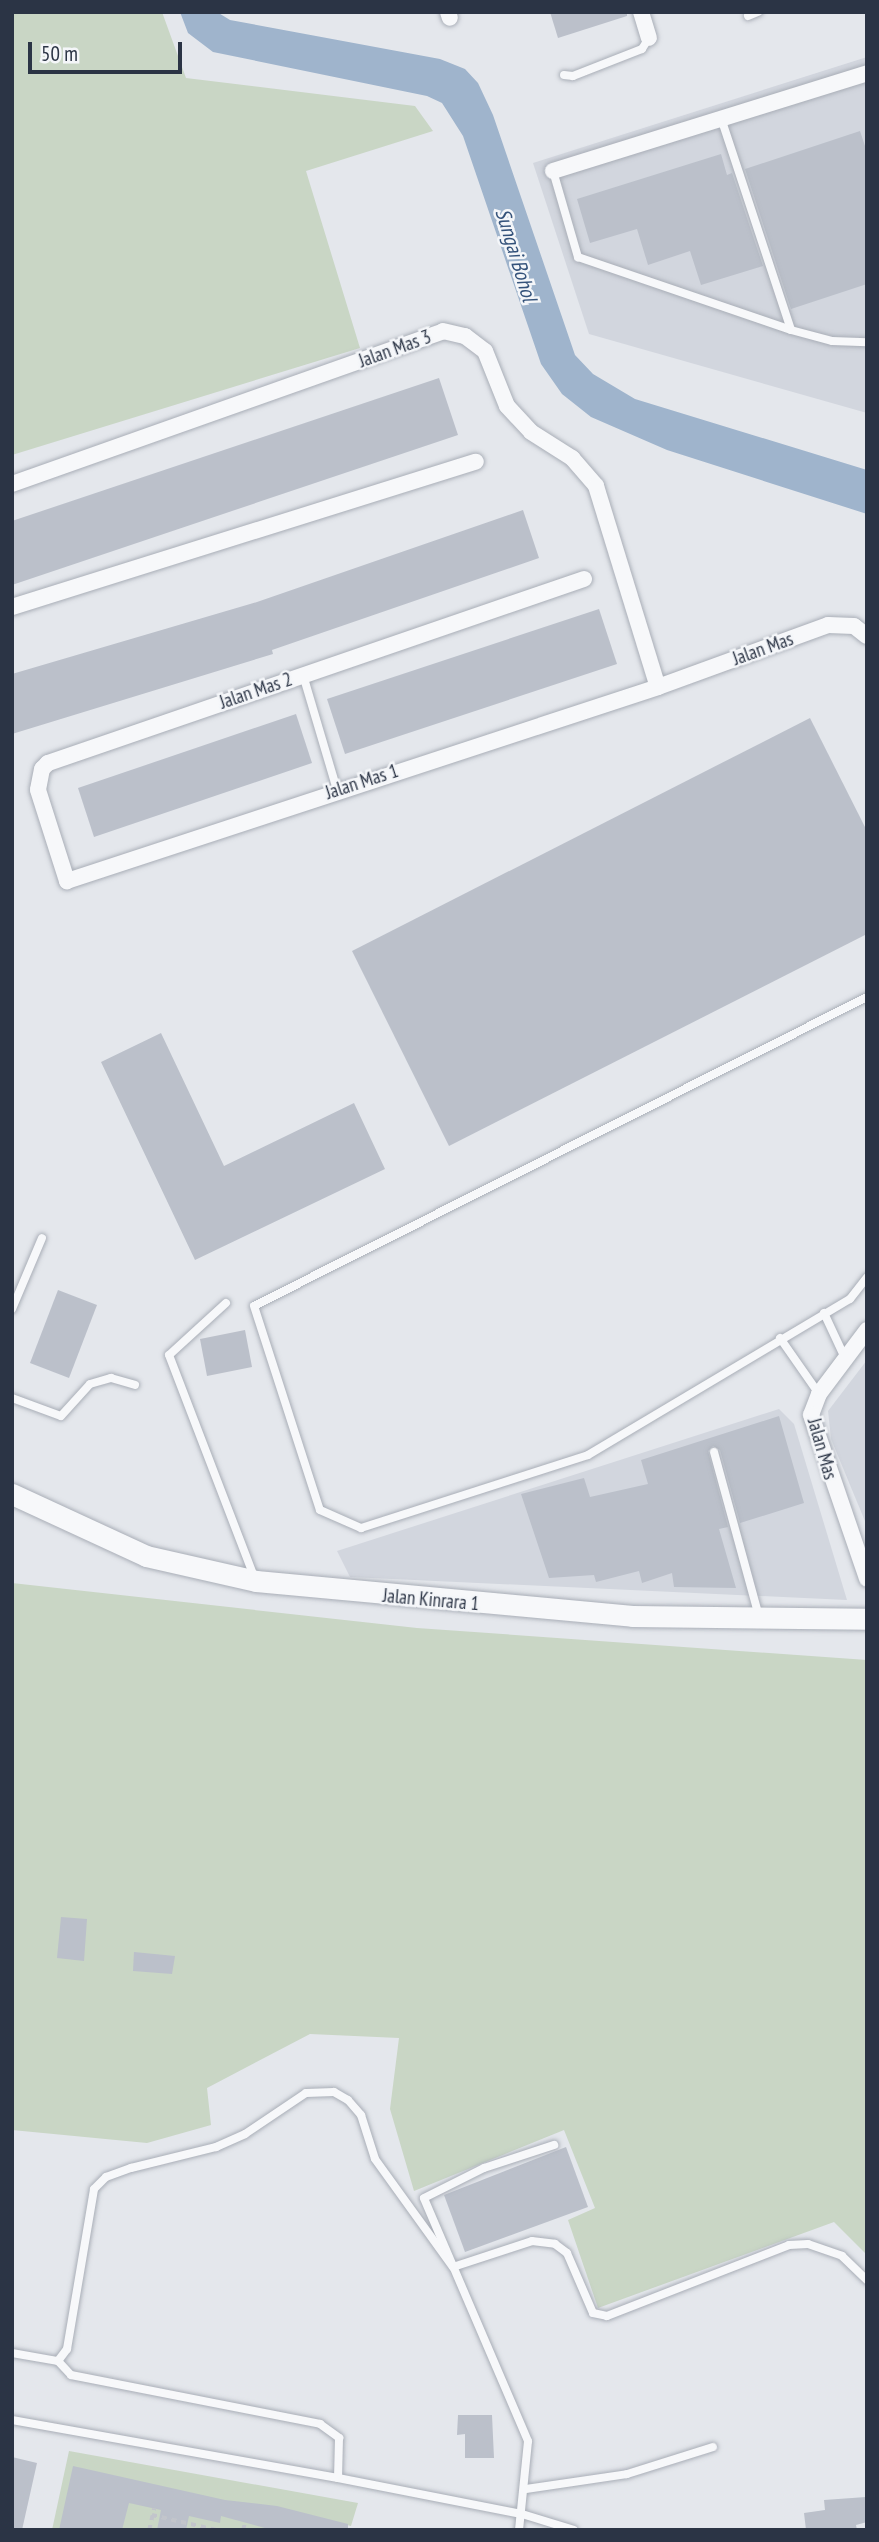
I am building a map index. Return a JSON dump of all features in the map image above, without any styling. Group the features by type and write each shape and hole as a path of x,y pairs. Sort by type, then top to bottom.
{"street":[{"path":"641,12 649,38"},
{"path":"552,171 867,73"},
{"name":"Jalan Mas 3","path":"12,484 443,331 465,335 485,351 507,407 531,432 572,458 596,486 658,687"},
{"path":"12,607 476,462"},
{"name":"Jalan Mas 2","path":"67,881 37,790 42,769 48,763 584,579"},
{"name":"Jalan Mas","path":"658,687 828,625 855,626 867,636"},
{"name":"Jalan Mas 1","path":"67,881 337,790 658,687"},
{"name":"Jalan Mas","path":"867,1330 819,1394 811,1415 816,1441 867,1579"},
{"name":"Jalan Kinrara 1","path":"12,1494 146,1556 256,1581 582,1613 759,1620 867,1619"}],"lane":[{"path":"748,16 758,12"},
{"path":"564,75 573,76 642,49 649,38"},
{"path":"721,118 792,331"},
{"path":"552,171 578,257 792,331 832,341 867,342"},
{"path":"303,675 337,790"},
{"path":"867,998 254,1306 320,1510 361,1528 588,1454 779,1338 850,1299 867,1278"},
{"path":"12,1309 42,1238"},
{"path":"226,1303 169,1355 256,1581"},
{"path":"824,1313 845,1359"},
{"path":"779,1338 819,1394"},
{"path":"12,1398 61,1416 90,1384 111,1378 135,1385"},
{"path":"714,1452 759,1620"},
{"path":"58,2361 67,2348 94,2189 106,2177 131,2168 216,2147 245,2134 306,2093 334,2092 348,2100 360,2115 375,2159 453,2267"},
{"path":"519,2530 526,2489 528,2441 424,2198 484,2168 554,2145"},
{"path":"453,2267 532,2241 555,2244 567,2253 593,2313 607,2316 789,2245 808,2244 842,2256 867,2280"},
{"path":"12,2353 58,2361 71,2375 320,2424 339,2438 338,2477"},
{"path":"12,2420 338,2477 522,2514 574,2530"},
{"path":"526,2489 638,2472 713,2447"}],"path":[{"path":"149,2530 154,2509"},
{"path":"152,2515 216,2530"},
{"path":"243,2530 245,2521"}],"shaded area":[{"path":"867,57 867,413 589,334 533,163"},
{"path":"867,1360 867,1526 831,1439 828,1411"},
{"path":"779,1409 794,1424 847,1600 350,1577 337,1551"}],"green space":[{"path":"12,12 162,12 186,78 415,106 433,131 306,171 360,348 12,455"},
{"path":"12,1583 417,1628 867,1660 867,2255 834,2222 598,2308 568,2220 595,2208 564,2130 414,2191 390,2109 399,2038 310,2034 207,2088 211,2125 147,2143 12,2130"},
{"path":"69,2451 358,2503 351,2526 311,2517 308,2530 52,2530"}],"water":[{"name":"Sungai Bohol","path":"180,12 217,12 230,20 440,59 465,69 478,83 493,115 575,355 593,374 635,399 867,470 867,514 667,450 591,417 562,394 541,364 463,136 442,103 427,96 213,52 188,33"}],"building":[{"path":"550,12 627,12 627,16 558,38"},
{"path":"860,131 867,152 867,284 791,309 745,169"},
{"path":"721,154 727,175 732,173 763,266 701,285 690,251 648,265 637,229 590,243 577,199"},
{"path":"439,378 458,435 12,585 12,521"},
{"path":"523,510 539,558 272,650 273,654 12,734 12,674 257,602"},
{"path":"599,609 617,664 345,754 327,699"},
{"path":"296,714 312,763 94,837 78,788"},
{"path":"810,718 867,831 867,934 449,1146 352,951"},
{"path":"161,1033 224,1166 354,1103 385,1169 195,1260 101,1062"},
{"path":"58,1290 97,1305 69,1378 30,1363"},
{"path":"245,1330 252,1367 207,1376 200,1339"},
{"path":"779,1416 804,1503 740,1523 720,1450 713,1446 708,1451 728,1527 719,1529 736,1588 674,1587 672,1573 642,1583 639,1571 596,1582 594,1575 549,1578 521,1494 584,1478 590,1497 648,1484 641,1460"},
{"path":"61,1917 87,1919 84,1961 57,1958"},
{"path":"134,1952 175,1956 172,1974 133,1971"},
{"path":"566,2147 588,2207 465,2252 444,2195"},
{"path":"458,2415 492,2415 494,2458 465,2458 465,2434 457,2435"},
{"path":"12,2457 37,2463 22,2530 12,2530"},
{"path":"73,2466 225,2500 277,2506 348,2524 348,2530 272,2530 221,2516 220,2523 189,2516 186,2530 157,2530 161,2510 129,2503 122,2530 59,2530"},
{"path":"866,2497 867,2522 856,2525 857,2530 806,2530 804,2513 825,2510 824,2500"}]}
